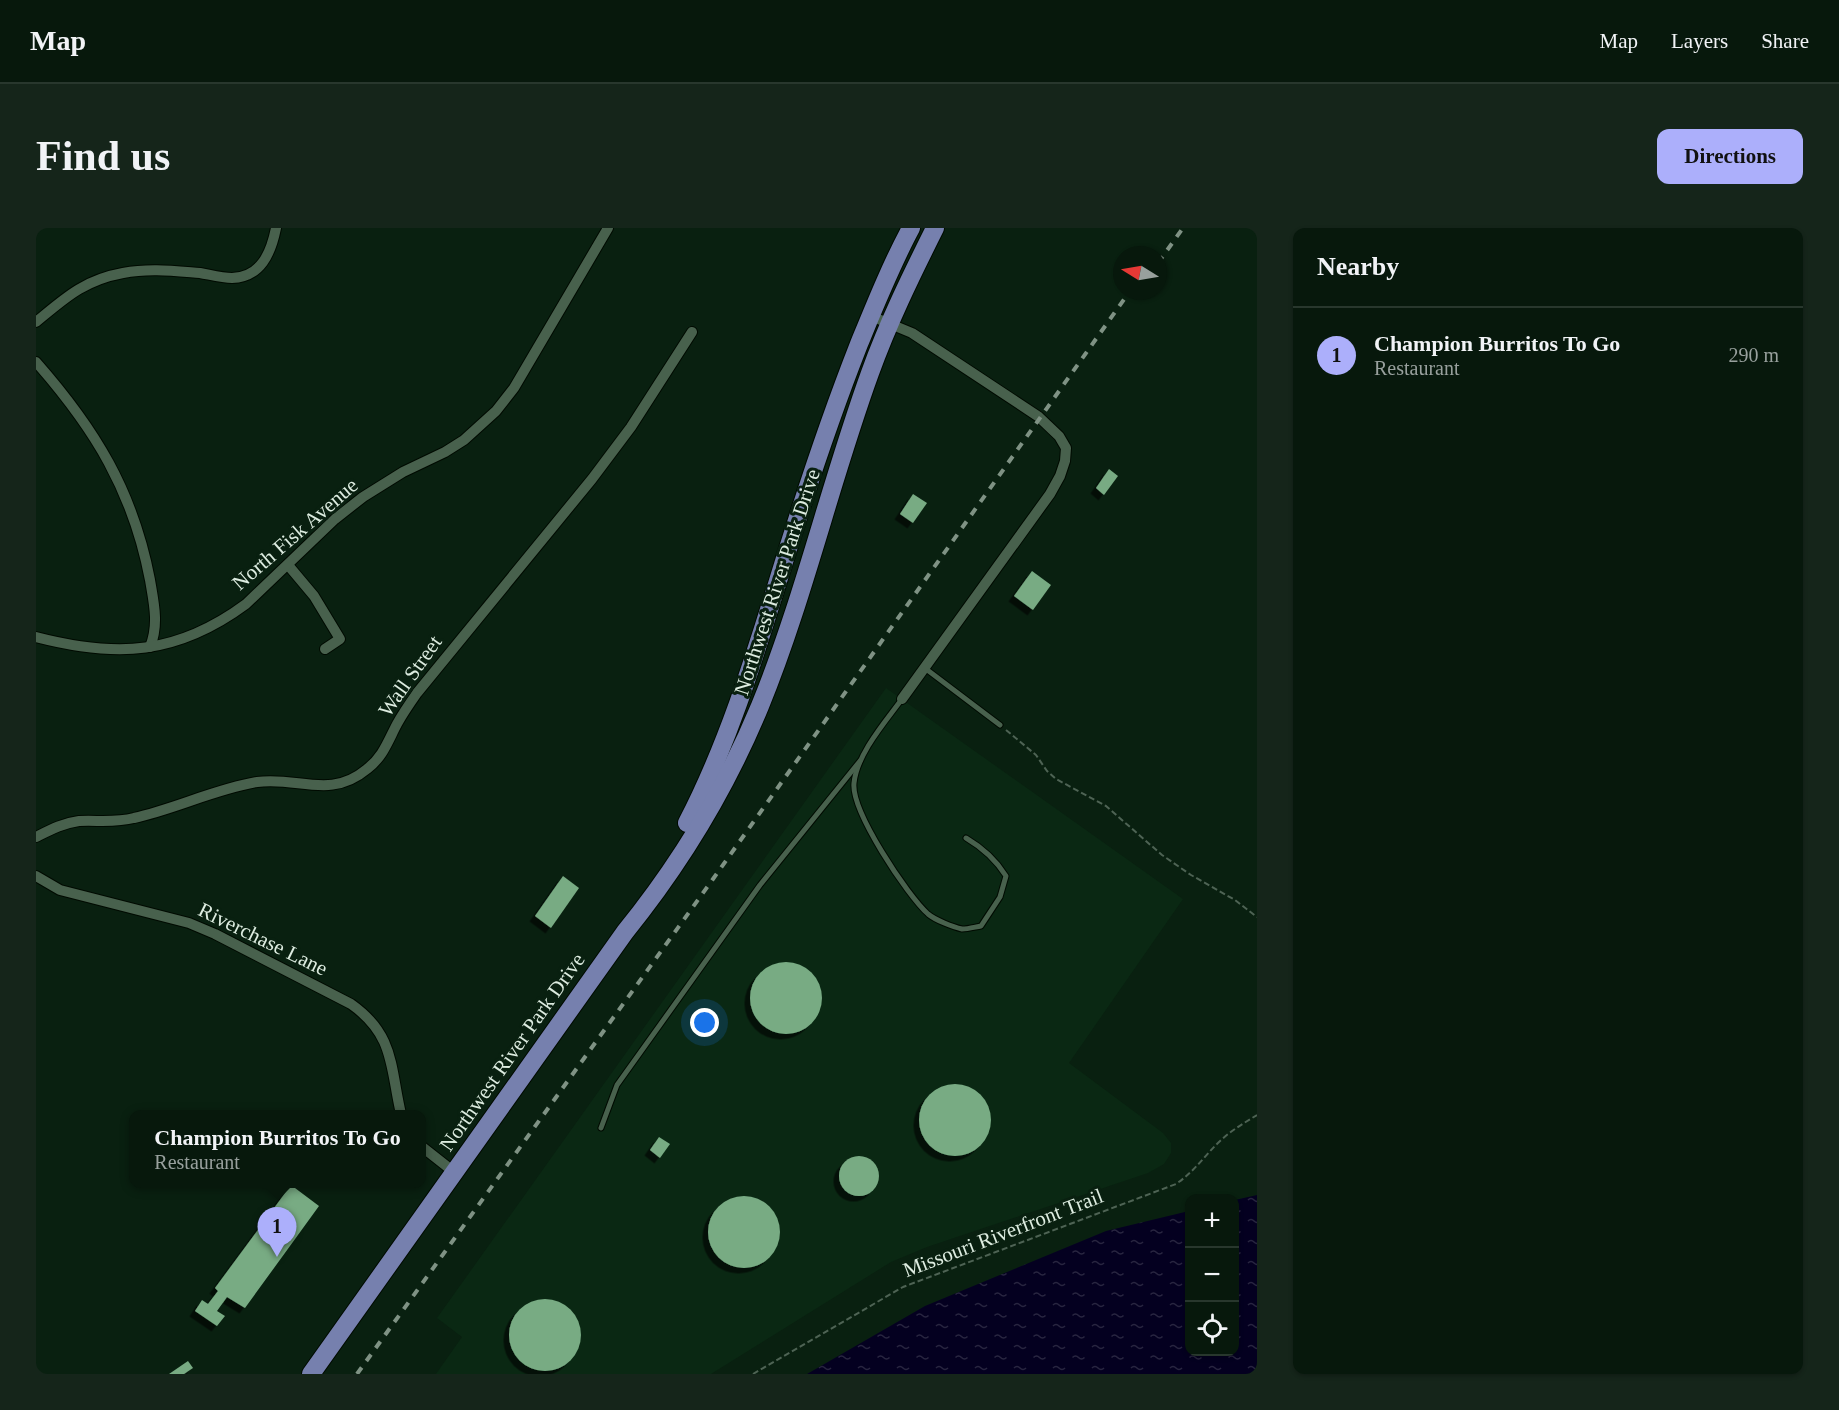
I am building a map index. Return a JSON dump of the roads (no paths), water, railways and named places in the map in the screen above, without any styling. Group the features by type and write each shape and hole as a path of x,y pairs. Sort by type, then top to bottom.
{"main road":[{"name":"Northwest River Park Drive","path":"625,932 681,834 723,746 745,686 839,395 871,316 911,228"},
{"name":"Northwest River Park Drive","path":"311,1374 678,858 727,776 744,742 778,658 864,392 890,323 935,228"}],"street":[{"path":"36,322 71,292 120,273 160,269 230,278 247,275 261,266 270,253 276,228"},
{"name":"North Fisk Avenue","path":"36,637 84,648 106,650 150,647 191,636 230,616 246,604 335,519 363,497 403,472 445,452 464,440 496,411 514,388 608,228"},
{"path":"871,316 912,333 1039,417 1059,436 1066,448 1060,476 1050,494 926,669 902,699"},
{"name":"Wall Street","path":"36,837 62,825 77,822 114,822 134,818 244,785 278,781 322,787 353,779 367,770 383,753 403,713 417,693 592,479 631,427 693,332"},
{"path":"36,362 91,430 114,471 129,506 141,543 151,589 156,632 150,647"},
{"path":"288,565 314,596 340,639 325,649"},
{"name":"Riverchase Lane","path":"36,876 60,890 189,923 351,1004 369,1018 384,1040 390,1057 400,1110"},
{"path":"426,1150 454,1172"}],"lane":[{"path":"926,669 1000,725"},
{"path":"602,1128 617,1085 760,885 860,762 902,699"},
{"path":"860,762 854,784 869,829 887,859 930,916 963,929 981,926 1000,897 1006,876 1000,865 966,838"}],"water":[{"path":"1257,1195 1257,1374 807,1374 925,1306 1106,1231 1185,1212 1185,1356 1239,1356 1239,1199"}],"railway":[{"path":"1167,250 1183,228"},
{"path":"357,1374 713,879 1124,300"}],"place":[{"name":"Champion Burritos To Go","path":"277,1257"}]}
